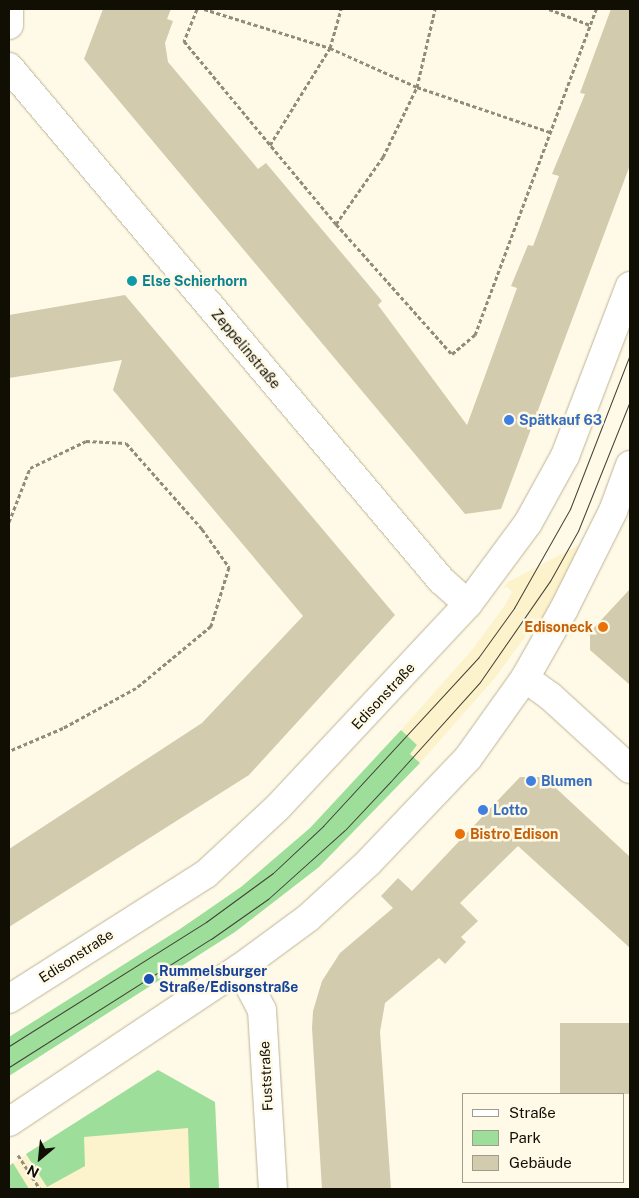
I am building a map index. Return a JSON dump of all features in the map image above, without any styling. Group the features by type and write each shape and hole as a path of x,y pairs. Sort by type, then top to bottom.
{"main road":[{"path":"9,9 9,24"},
{"name":"Zeppelinstraße","path":"9,67 434,572 468,604"},
{"name":"Edisonstraße","path":"9,999 206,874 278,806 468,604 528,522 565,456 630,286"},
{"path":"9,1122 240,968 308,918 368,863 468,758 525,678 613,511 630,465"},
{"path":"525,678 550,696 630,769"},
{"name":"Fuststraße","path":"240,968 262,1010 273,1189"}],"path":[{"path":"197,9 184,41 336,224 452,354 475,335 596,9"},
{"path":"204,9 330,48 416,87 550,132"},
{"path":"270,145 330,48 340,9"},
{"path":"336,224 383,157 416,87 435,9"},
{"path":"549,9 590,25"},
{"path":"9,522 30,468 86,440 126,443 202,529 229,567 211,626 136,688 63,728 9,751"},
{"path":"16,1152 40,1189"}],"shaded area":[{"path":"581,544 533,636 528,633 494,679 420,763 409,754 417,745 401,730 472,650 505,605 512,592 507,587 502,589 508,582"},
{"path":"158,1070 215,1102 219,1189 9,1189 9,1166"}],"green space":[{"path":"401,730 417,745 410,754 420,763 319,867 235,932 9,1076 9,1037 180,929 241,887 310,828"},
{"path":"158,1070 215,1102 219,1189 190,1189 188,1128 84,1137 85,1166 47,1187 26,1154"},
{"path":"13,1163 29,1189 9,1189 9,1166"}],"building":[{"path":"103,9 171,9 167,19 173,21 165,43 168,62 258,169 266,163 382,301 378,305 467,425 517,288 511,286 528,245 533,246 559,176 552,174 585,94 580,93 611,9 630,9 630,165 501,509 465,514 84,59"},
{"path":"125,295 395,615 249,775 9,927 9,849 202,723 303,616 113,390 122,360 9,378 9,315"},
{"path":"630,589 630,685 590,650 590,632"},
{"path":"520,777 544,777 630,857 630,948 518,846 460,903 478,921 461,937 466,942 445,964 439,958 385,1003 380,1032 391,1189 322,1189 312,1028 313,1011 322,981 340,953 393,908 381,896 398,878 412,891"},
{"path":"560,1023 630,1023 630,1094 560,1093"}],"tram line":[{"path":"9,1046 206,922 273,873 323,826 478,658 514,608 570,509 630,354"},
{"path":"9,1067 211,939 268,899 345,830 391,781 480,682 550,581 578,531 630,401"}],"place":[{"name":"Else Schierhorn","path":"132,281"},
{"name":"Spätkauf 63","path":"509,420"},
{"name":"Edisoneck","path":"603,627"},
{"name":"Blumen","path":"531,781"},
{"name":"Lotto","path":"483,810"},
{"name":"Bistro Edison","path":"460,834"},
{"name":"Rummelsburger Straße/Edisonstraße","path":"149,979"}]}
